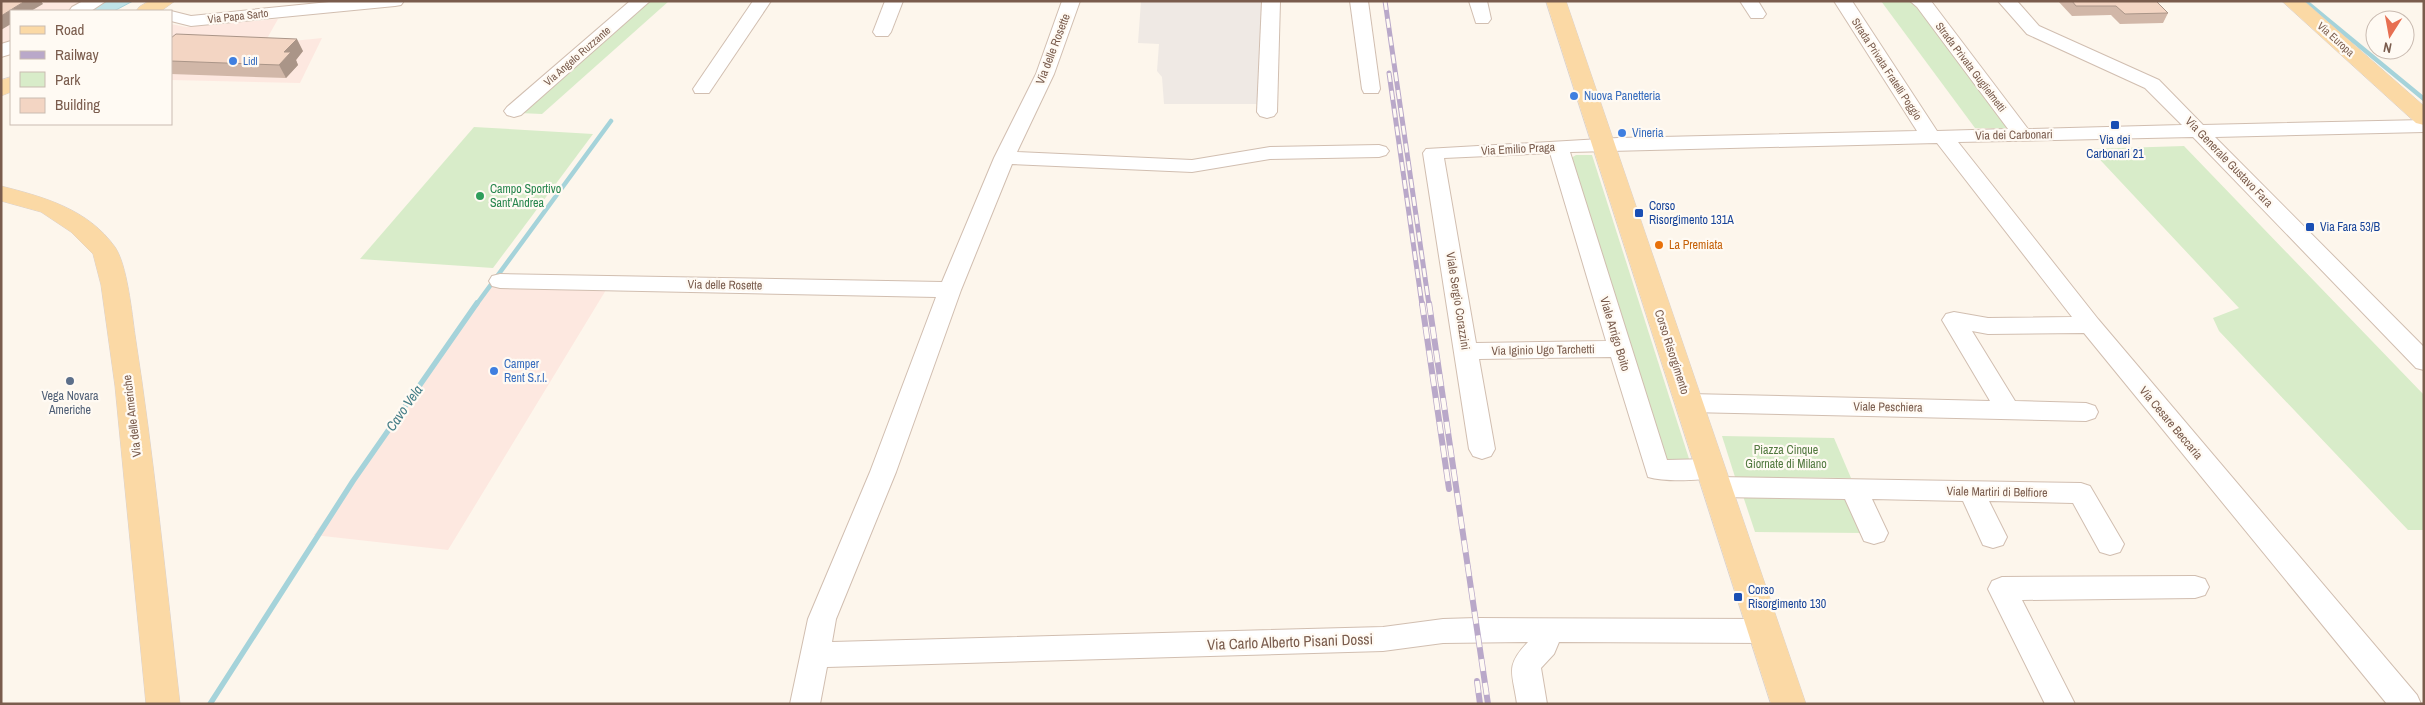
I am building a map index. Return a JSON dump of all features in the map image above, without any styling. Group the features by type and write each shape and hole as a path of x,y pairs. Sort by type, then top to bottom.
{"main road":[{"name":"Corso Risorgimento","path":"1556,1 1789,704"},
{"name":"Via Europa","path":"2292,1 2424,118"},
{"name":"Via delle Americhe","path":"1,193 50,207 80,226 104,251 114,285 129,386 163,704"}],"street":[{"path":"80,10 97,1"},
{"name":"Via Papa Sarto","path":"172,16 191,21 395,1"},
{"name":"Via Angelo Ruzzante","path":"514,111 641,1"},
{"path":"702,89 762,1"},
{"path":"882,32 894,1"},
{"name":"Via delle Rosette","path":"805,704 822,619 883,472 950,290 1004,158 1045,74 1071,1"},
{"path":"1266,112 1271,1"},
{"path":"1359,1 1371,89"},
{"path":"1478,1 1482,19"},
{"name":"Strada Privata Fratelli Poggio","path":"1843,1 1937,137"},
{"name":"Strada Privata Guglielmetti","path":"1919,1 1923,3 2022,135"},
{"name":"Via Generale Gustavo Fara","path":"2007,1 2033,30 2152,84 2424,362"},
{"name":"Via dei Carbonari","path":"1604,145 2424,126"},
{"name":"Via Cesare Beccaria","path":"1937,137 2090,325 2406,704"},
{"name":"Via Emilio Praga","path":"1433,153 1604,145"},
{"name":"Viale Arrigo Boito","path":"1558,147 1657,470 1714,478"},
{"path":"1004,158 1192,166 1270,153 1379,151"},
{"name":"Viale Sergio Corazzini","path":"1433,153 1482,449"},
{"name":"Via delle Rosette","path":"500,281 950,290"},
{"path":"2008,410 1954,320 1988,326 2090,325"},
{"name":"Via Iginio Ugo Tarchetti","path":"1466,351 1620,349"},
{"name":"Viale Peschiera","path":"1689,403 2086,412"},
{"path":"1714,478 1854,489 1874,534"},
{"name":"Viale Martiri di Belfiore","path":"1854,489 2081,493 2110,544"},
{"path":"1971,491 1993,537"},
{"path":"2060,704 2002,588 2195,587"},
{"path":"1532,704 1526,664 1544,645 1544,630"},
{"name":"Via Carlo Alberto Pisani Dossi","path":"814,655 1383,639 1443,632 1544,630 1765,632"}],"shaded area":[{"path":"1,1 87,1 69,10 10,10 10,42 1,46"},
{"path":"1141,1 1268,1 1264,104 1164,104 1162,77 1157,71 1159,44 1138,43"},
{"path":"278,19 264,44 322,38 300,83 172,80 172,24 186,27"},
{"name":"Camper Rent S.r.l.","path":"493,284 609,285 448,550 314,535"}],"green space":[{"path":"648,1 669,1 542,114 519,113"},
{"path":"1881,1 1914,1 2014,129 1975,128"},
{"name":"Campo Sportivo Sant'Andrea","path":"474,127 593,134 493,268 360,259"},
{"path":"2184,146 2424,395 2424,530 2408,530 2219,331 2213,318 2239,308 2090,149"},
{"path":"1576,155 1592,155 1691,465 1666,465 1568,160"},
{"name":"Piazza Cinque Giornate di Milano","path":"1722,436 1834,438 1851,478 1735,477"},
{"path":"1743,496 1848,497 1864,533 1755,532"}],"water":[{"path":"103,1 133,1 116,10 86,10"}],"building":[{"path":"1,1 25,1 10,10 1,16"},
{"path":"2072,1 2156,1 2168,13 2125,14 2116,6 2076,6"},
{"path":"176,34 297,39 284,52 291,52 279,65 172,61 172,37"}],"waterway":[{"path":"2305,1 2424,99"},
{"name":"Cavo Vela","path":"476,305 611,121"},
{"name":"Cavo Vela","path":"210,704 353,481 477,303"}],"railway":[{"path":"1385,1 1429,305"},
{"path":"1389,73 1422,305"},
{"path":"1422,303 1449,489"},
{"path":"1429,303 1488,704"},
{"path":"1477,681 1480,704"}],"place":[{"name":"Lidl","path":"233,61"},
{"name":"Nuova Panetteria","path":"1574,96"},
{"name":"Via dei Carbonari 21","path":"2115,125"},
{"name":"Vineria","path":"1622,133"},
{"name":"Campo Sportivo Sant'Andrea","path":"480,196"},
{"name":"Corso Risorgimento 131A","path":"1639,213"},
{"name":"Via Fara 53/B","path":"2310,227"},
{"name":"La Premiata","path":"1659,245"},
{"name":"Camper Rent S.r.l.","path":"494,371"},
{"name":"Vega Novara Americhe","path":"70,381"},
{"name":"Corso Risorgimento 130","path":"1738,597"}]}
